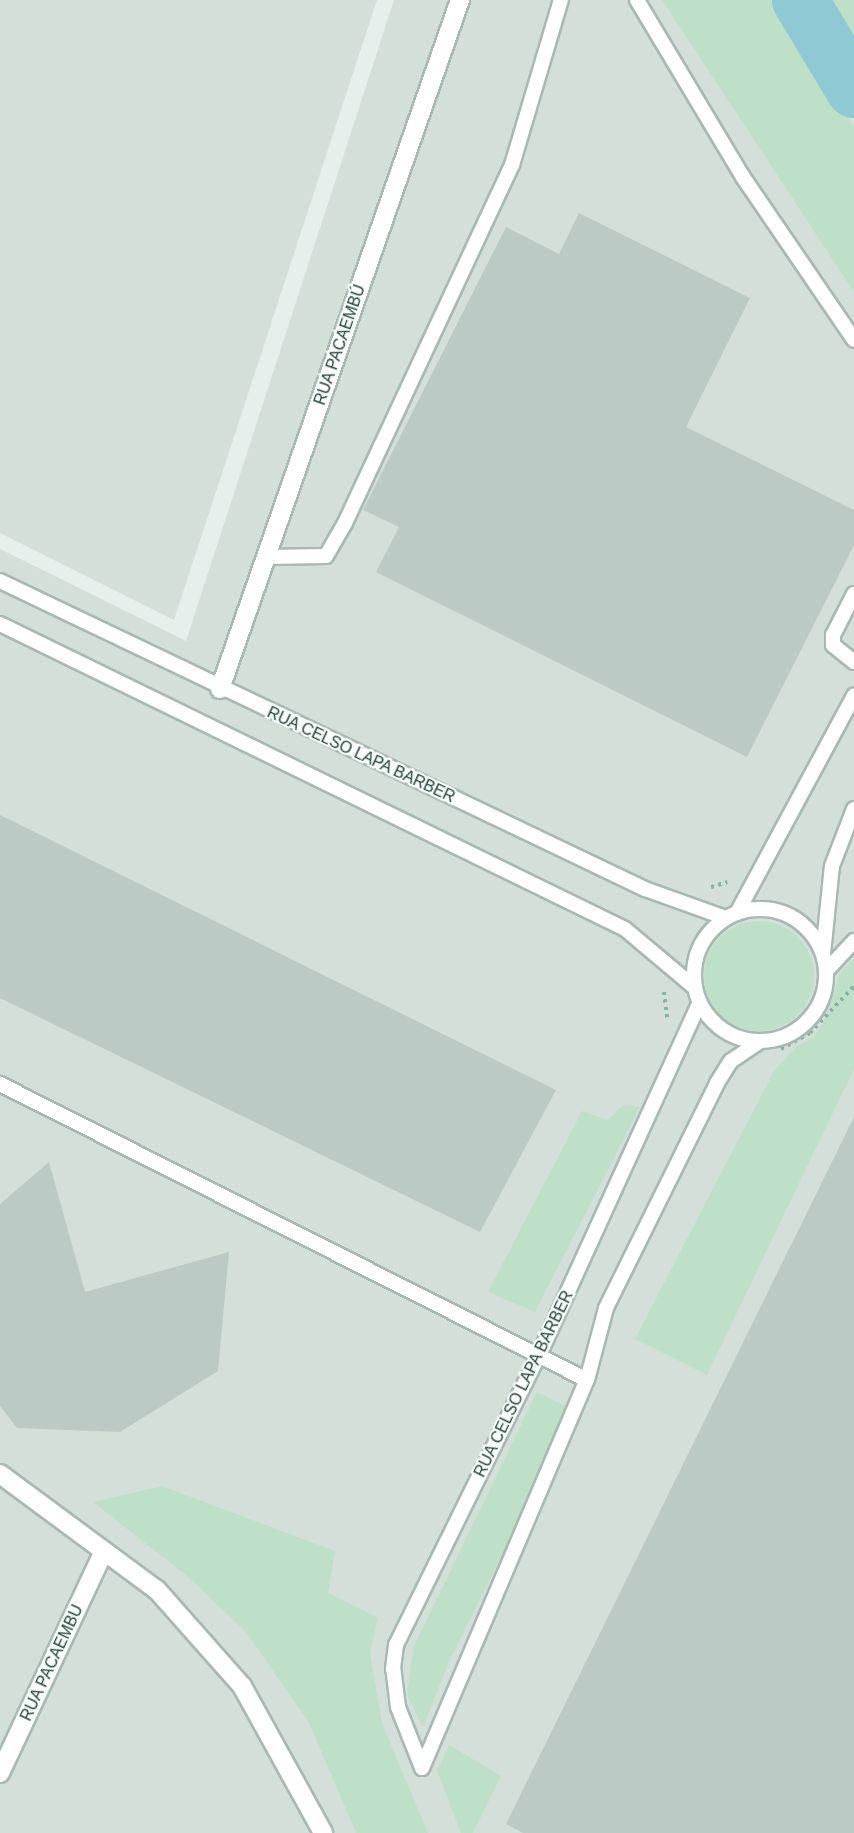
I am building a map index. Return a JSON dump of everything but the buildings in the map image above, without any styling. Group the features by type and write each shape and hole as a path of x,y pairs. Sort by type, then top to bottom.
{"street":[{"name":"RUA PACAEMBÚ","path":"220,689 460,0"},
{"path":"0,1474 157,1590 242,1686 323,1833"},
{"name":"RUA PACAEMBU","path":"0,1773 104,1551"}],"lane":[{"path":"266,556 326,556 345,523 512,165 561,0"},
{"path":"638,0 743,177 854,340"},
{"name":"RUA CELSO LAPA BARBER","path":"0,582 220,689 645,889 731,916"},
{"path":"854,594 833,645 854,662"},
{"path":"0,624 625,929 694,987"},
{"path":"759,1042 720,1029 699,1004 694,987 699,948 731,916 854,696"},
{"path":"0,1084 587,1380 606,1308 730,1061 759,1042 799,1030 821,1003 826,970 823,954 832,866 854,809"},
{"path":"731,916 758,909 798,921 823,954"},
{"path":"826,970 854,940"},
{"name":"RUA CELSO LAPA BARBER","path":"587,1380 423,1768 398,1707 393,1669 396,1645 539,1355 699,1004"}],"path":[{"path":"705,889 729,882 735,872"},
{"path":"656,981 663,990 664,1031"},
{"path":"774,1053 810,1033 854,986"}],"shaded area":[{"path":"0,0 377,0 174,620 0,533"},
{"path":"394,0 854,0 854,1833 0,1833 0,549 186,641"}],"green space":[{"path":"662,0 776,0 854,127 854,292"},
{"path":"813,0 854,0 854,67"},
{"path":"759,921 780,926 798,937 809,955 814,976 809,997 798,1015 780,1026 759,1031 738,1026 720,1015 709,997 704,976 709,955 720,937 738,926"},
{"path":"854,958 854,1069 707,1375 635,1339 774,1071 797,1046 814,1037 828,1014 839,975"},
{"path":"623,1105 640,1107 535,1312 488,1292 582,1111 608,1120"},
{"path":"537,1392 573,1410 449,1662 423,1727 407,1695 413,1648"},
{"path":"162,1486 335,1551 328,1593 378,1618 370,1653 382,1723 428,1833 356,1833 309,1723 246,1632 187,1576 93,1502"},
{"path":"449,1745 501,1776 473,1833 461,1833 437,1771"}],"waterway":[{"path":"800,0 854,90"}]}
